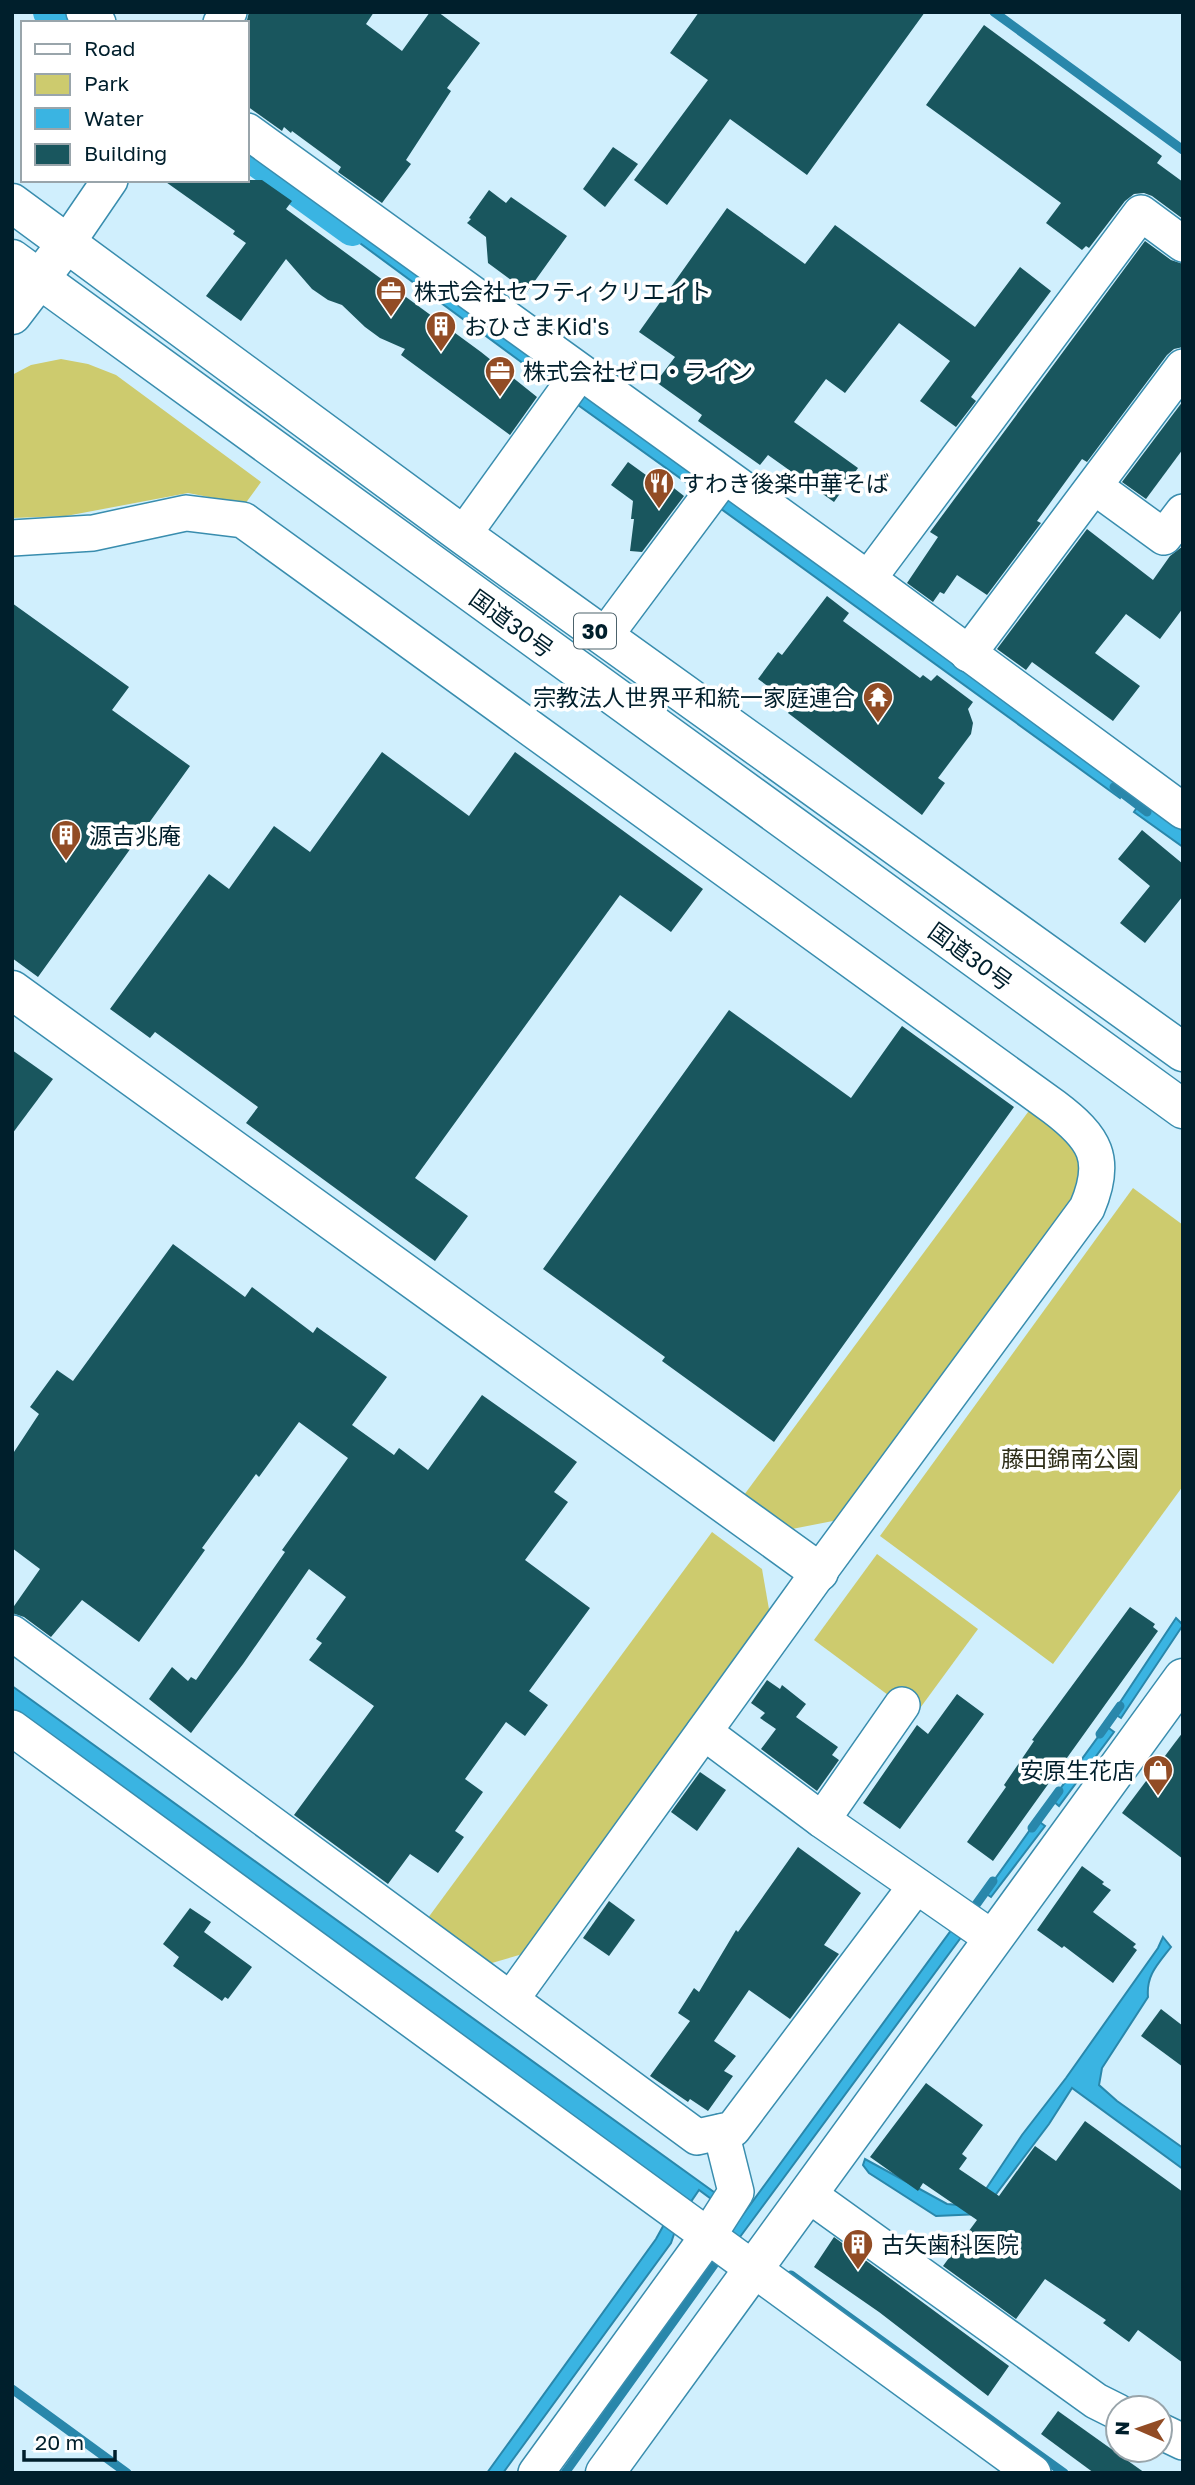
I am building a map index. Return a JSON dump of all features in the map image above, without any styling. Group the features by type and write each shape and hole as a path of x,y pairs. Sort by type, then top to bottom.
{"main road":[{"name":"国道30号","path":"12,203 463,535 1183,1052"},
{"path":"12,316 26,269 67,243"},
{"name":"国道30号","path":"26,269 1183,1109"},
{"path":"12,990 819,1572"},
{"path":"605,2473 728,2251 808,2194 975,1927 1183,1678"}],"street":[{"path":"248,132 572,383 724,476 1183,811"},
{"path":"67,243 109,182"},
{"path":"868,579 1141,213 1183,244"},
{"path":"968,654 1183,367"},
{"path":"463,535 572,383"},
{"path":"604,637 724,476"},
{"path":"1095,486 1164,537 1183,512"},
{"path":"12,538 93,533 186,513 243,520 1054,1107 1088,1138 1097,1163 1096,1186 1087,1208 819,1572 512,1998"},
{"path":"12,1633 698,2137 733,2129 916,1886"},
{"path":"822,1820 902,1705"},
{"path":"12,1728 1032,2473"},
{"path":"704,1732 822,1820 975,1927"},
{"path":"536,2473 728,2251 736,2193 721,2132"},
{"path":"808,2194 1104,2405"}],"green space":[{"path":"61,359 88,364 116,375 261,482 245,504 188,493 66,516 12,518 12,375 31,365"},
{"path":"1034,1104 1080,1139 1083,1189 838,1520 792,1529 744,1495"},
{"name":"藤田錦南公園","path":"1133,1188 1183,1225 1183,1486 1053,1664 880,1536"},
{"path":"712,1532 762,1569 770,1615 526,1953 485,1965 425,1922"},
{"path":"877,1554 978,1629 915,1715 814,1640"}],"water":[{"path":"248,147 275,167 268,177 248,162"},
{"path":"321,200 559,375 551,384 315,210"},
{"path":"585,395 692,474 694,488 578,405"},
{"path":"724,496 1122,786 1120,798 717,506"},
{"path":"1140,803 1144,803 1183,831 1183,847 1134,812"},
{"path":"1176,1618 1183,1625 1121,1718 1113,1713"},
{"path":"12,1686 718,2195 714,2201 699,2190 688,2206 93,1770 12,1710"},
{"path":"1106,1726 1114,1732 1059,1806 1052,1800"},
{"path":"1037,1820 1045,1826 991,1897 985,1893"},
{"path":"955,1925 965,1932 737,2241 728,2235"},
{"path":"1163,1937 1171,1947 1151,1976 1148,1997 1102,2068 1099,2085 1183,2148 1183,2169 1072,2088 1049,2124 981,2214 936,2216 869,2173 863,2165 865,2159 947,2204 970,2206 986,2189 1022,2135 1066,2078 1158,1948"},
{"path":"667,2219 674,2224 671,2243 503,2473 487,2473 656,2239"}],"building":[{"path":"249,12 374,12 366,24 402,51 430,12 438,12 480,43 447,88 451,91 406,160 411,164 382,203 338,172 341,167 292,131 291,133 284,127 282,131 248,107"},
{"path":"699,12 925,12 807,175 730,119 667,205 634,180 708,80 670,53"},
{"path":"984,25 1162,156 1157,163 1183,182 1183,219 1152,196 1134,194 1125,201 1089,248 1086,246 1082,250 1046,223 1061,203 926,105"},
{"path":"613,147 638,164 605,207 583,189"},
{"path":"262,180 292,201 286,209 481,352 537,397 510,435 401,355 405,349 380,338 342,305 328,300 312,289 286,259 241,321 206,296 246,243 233,234 235,231 166,182"},
{"path":"489,190 506,203 511,197 567,236 527,292 488,263 486,237 467,223"},
{"path":"727,208 805,264 835,225 975,327 1020,267 1051,291 971,397 976,401 956,427 920,401 950,361 899,323 845,393 826,379 794,422 858,468 834,502 768,455 760,465 698,421 702,415 656,382 675,357 639,332"},
{"path":"1145,241 1171,260 1183,264 1183,347 1174,349 1167,355 1087,462 1082,459 1037,521 1041,523 987,595 957,575 944,594 940,592 933,602 907,583 938,537 930,532"},
{"path":"1183,401 1183,449 1146,499 1122,482"},
{"name":"すわき後楽中華そば","path":"628,462 657,483 661,478 684,496 642,552 630,551 633,501 611,485"},
{"path":"1087,529 1153,580 1170,556 1183,546 1183,608 1160,639 1126,614 1095,653 1140,686 1113,721 1032,662 1026,670 997,649"},
{"name":"宗教法人世界平和統一家庭連合","path":"827,596 849,613 843,621 920,678 923,675 931,681 937,675 973,702 968,709 973,723 971,734 938,778 945,783 922,815 788,713 794,705 758,679 778,652 782,655"},
{"name":"源吉兆庵","path":"12,603 129,687 112,710 190,766 38,977 12,958"},
{"path":"382,752 469,816 515,752 703,889 671,932 620,895 415,1178 468,1216 435,1261 246,1123 258,1107 155,1032 150,1038 110,1009 209,874 229,889 274,826 310,852"},
{"path":"1142,830 1183,864 1183,896 1145,943 1120,923 1150,886 1118,859"},
{"path":"729,1010 851,1098 902,1026 1014,1107 774,1442 662,1361 665,1357 543,1269"},
{"path":"12,1050 53,1079 12,1134"},
{"path":"173,1244 245,1297 252,1287 313,1333 317,1327 387,1377 352,1425 394,1455 399,1448 428,1470 482,1395 577,1462 554,1492 568,1502 525,1560 590,1608 529,1691 548,1705 525,1736 506,1722 465,1779 483,1792 455,1831 464,1837 438,1873 410,1854 388,1884 294,1815 374,1706 309,1660 322,1643 316,1639 346,1597 309,1569 191,1733 149,1699 172,1667 188,1681 191,1677 196,1680 285,1552 282,1550 348,1458 299,1422 259,1477 256,1474 202,1548 205,1550 139,1642 82,1600 51,1637 24,1617 12,1613 12,1609 40,1569 12,1548 12,1455 39,1414 30,1407 57,1370 73,1381"},
{"path":"1130,1607 1155,1624 1153,1627 1158,1631 993,1861 967,1842 1006,1787 1004,1785 1034,1741 1032,1740"},
{"path":"767,1680 780,1689 782,1685 806,1704 796,1717 838,1747 832,1755 839,1760 817,1791 761,1749 776,1729 760,1718 765,1713 751,1703"},
{"path":"957,1694 984,1714 900,1829 863,1803 917,1725 928,1734"},
{"name":"安原生花店","path":"1183,1732 1183,1859 1122,1813"},
{"path":"700,1772 726,1790 697,1831 671,1812"},
{"path":"798,1847 861,1893 824,1945 839,1954 790,2019 749,1990 714,2041 736,2056 724,2071 733,2076 708,2111 690,2099 688,2102 650,2076 690,2021 678,2013 694,1988 699,1992 736,1930 738,1932"},
{"path":"1082,1866 1111,1890 1093,1912 1136,1944 1133,1947 1137,1950 1113,1983 1064,1946 1062,1948 1037,1930"},
{"path":"609,1901 635,1920 609,1956 583,1938"},
{"path":"190,1908 211,1922 204,1932 252,1967 228,1999 225,1997 222,2001 173,1966 179,1957 163,1944"},
{"path":"1161,2009 1183,2026 1183,2067 1141,2036"},
{"path":"926,2083 983,2125 962,2154 967,2158 959,2169 999,2196 1035,2146 1056,2161 1085,2121 1183,2192 1183,2363 1138,2330 1129,2342 1103,2323 1106,2320 1045,2279 1016,2319 943,2266 977,2220 923,2183 918,2191 870,2157"},
{"path":"834,2237 1009,2366 988,2396 879,2312 814,2267"},
{"path":"1058,2411 1104,2444 1104,2464 1132,2464 1145,2473 1094,2473 1041,2434"}],"waterway":[{"path":"49,12 61,21"},
{"path":"994,12 1183,150"},
{"path":"248,155 352,230"},
{"path":"1114,787 1147,812"},
{"path":"1100,1734 1120,1706"},
{"path":"1032,1828 1059,1791"},
{"path":"970,1913 993,1881"},
{"path":"565,2473 721,2255"},
{"path":"791,2275 1064,2473"},
{"path":"12,2389 127,2473"}],"place":[{"name":"株式会社セフティクリエイト","path":"391,318"},
{"name":"おひさまKid's","path":"441,353"},
{"name":"株式会社ゼロ・ライン","path":"500,398"},
{"name":"すわき後楽中華そば","path":"659,510"},
{"name":"宗教法人世界平和統一家庭連合","path":"878,724"},
{"name":"源吉兆庵","path":"66,862"},
{"name":"安原生花店","path":"1158,1797"},
{"name":"古矢歯科医院","path":"858,2271"}]}
